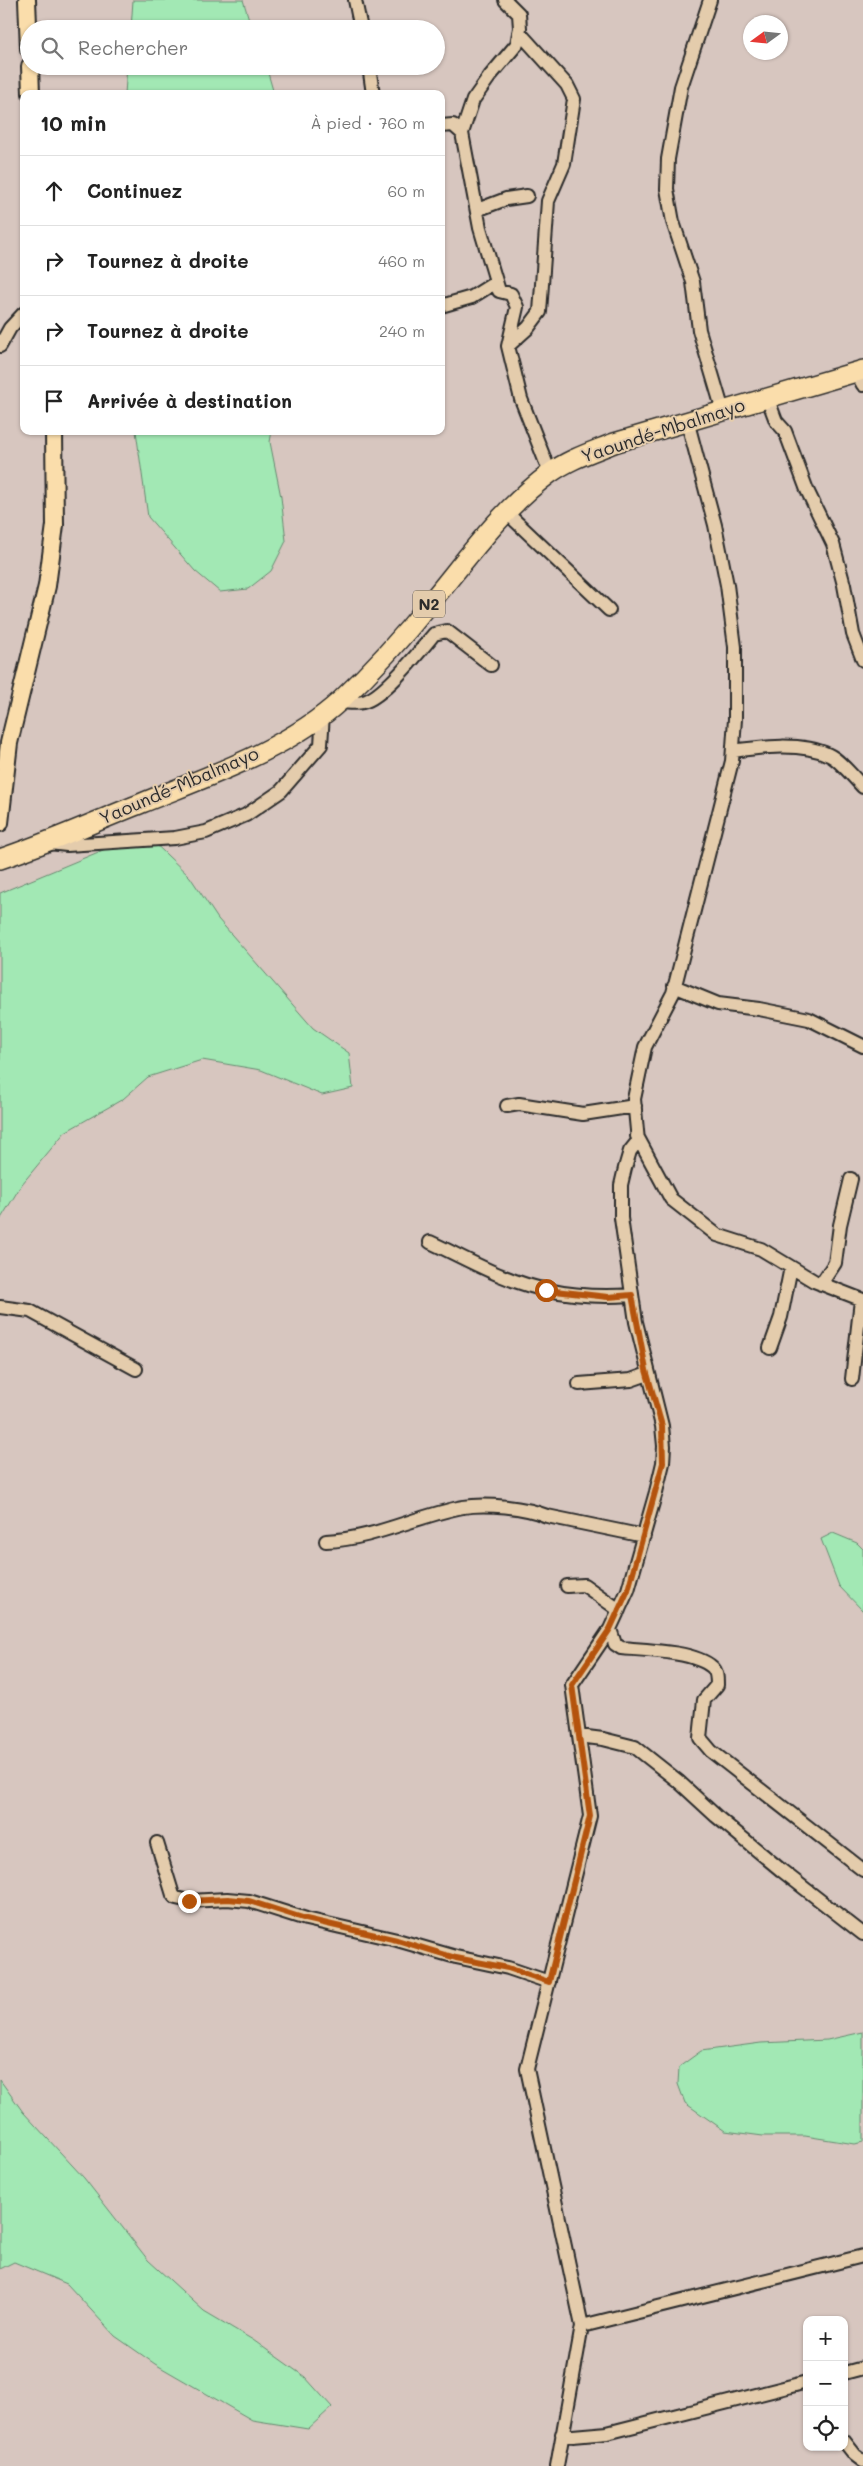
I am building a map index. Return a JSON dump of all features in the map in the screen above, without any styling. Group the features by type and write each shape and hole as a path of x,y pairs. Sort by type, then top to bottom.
{"highway":[{"name":"Yaoundé-Mbalmayo","path":"0,859 47,843 245,761 323,714 339,702 376,666 506,512 550,473 576,458 614,443 687,420 767,397 861,375"}],"main road":[{"path":"26,0 27,20"},
{"path":"30,75 31,90"},
{"path":"0,823 9,744 48,577 55,525 54,435"}],"street":[{"path":"356,0 359,20"},
{"path":"505,0 519,14 520,32 517,44 473,100 462,133 477,210 496,282 499,290 510,294 517,307 508,346 521,399 550,473"},
{"path":"710,0 681,87 668,159 667,189 673,222 693,282 699,330 723,411"},
{"path":"508,346 528,328 540,312 548,202 564,164 574,99 567,85 520,32"},
{"path":"370,75 372,90"},
{"path":"445,126 453,125 462,133"},
{"path":"477,210 506,199 527,196"},
{"path":"445,305 472,297 496,282"},
{"path":"0,346 10,328 20,317"},
{"path":"767,397 776,421 785,431 807,490 833,544 844,585 853,634 863,660"},
{"path":"557,2466 582,2326 527,2068 590,1816 572,1685 610,1629 628,1590 663,1463 662,1426 648,1374 632,1295 621,1218 621,1185 630,1151 638,1141 635,1106 644,1047 674,986 714,838 733,751 736,719 735,647 728,585 715,525 687,420"},
{"path":"506,512 609,610"},
{"path":"339,702 362,702 369,700 387,686 434,634 440,631 448,631 492,665"},
{"path":"47,843 67,845 175,838 206,832 246,815 281,791 321,746 323,714"},
{"path":"733,751 760,748 804,748 830,755 863,787"},
{"path":"674,986 718,1004 759,1008 809,1019 863,1046"},
{"path":"507,1106 519,1104 583,1114 635,1106"},
{"path":"637,1136 671,1199 717,1235 761,1249 821,1284 862,1300 852,1379"},
{"path":"821,1284 835,1263 840,1225 851,1178"},
{"path":"430,1242 514,1280 546,1290 608,1297 632,1295"},
{"path":"770,1348 781,1317 791,1267"},
{"path":"0,1307 30,1311 136,1369"},
{"path":"579,1384 631,1380 648,1374"},
{"path":"326,1541 364,1537 464,1507 534,1511 546,1516 644,1536"},
{"path":"568,1586 584,1584 619,1610"},
{"path":"610,1629 615,1644 621,1648 694,1658 712,1666 717,1675 717,1685 704,1700 700,1738 711,1751 863,1870"},
{"path":"579,1736 604,1739 635,1747 678,1780 716,1816 863,1934"},
{"path":"157,1843 173,1895 176,1898 189,1901 228,1899 249,1901 306,1919 397,1940 456,1958 508,1968 549,1982"},
{"path":"582,2326 863,2256"},
{"path":"848,2372 863,2368"},
{"path":"562,2434 573,2436 607,2433 803,2383"},
{"path":"848,2447 863,2461"}],"green space":[{"path":"133,0 243,0 249,20 132,20"},
{"path":"126,75 269,75 273,90 125,90"},
{"path":"137,435 271,435 270,442 281,497 286,541 271,571 248,589 220,592 195,571 148,517"},
{"path":"144,833 190,877 218,919 313,1028 349,1053 353,1088 322,1095 261,1070 202,1060 148,1077 123,1099 65,1132 22,1184 0,1220 0,893"},
{"path":"833,1533 857,1543 863,1549 863,1611 839,1586 821,1539"},
{"path":"863,2032 863,2142 855,2144 805,2136 763,2136 725,2131 685,2103 678,2084 679,2067 701,2051 761,2043 827,2040"},
{"path":"0,2080 23,2112 84,2178 148,2260 204,2311 253,2340 305,2377 332,2407 308,2429 252,2420 155,2364 115,2336 67,2284 14,2262 0,2269"}],"route":[{"path":"189,1901 228,1899 249,1901 306,1919 397,1940 456,1958 508,1968 549,1982 590,1816 572,1685 610,1629 628,1590 656,1492 663,1463 664,1446 662,1426 646,1370 632,1295 608,1297 546,1290"}]}
